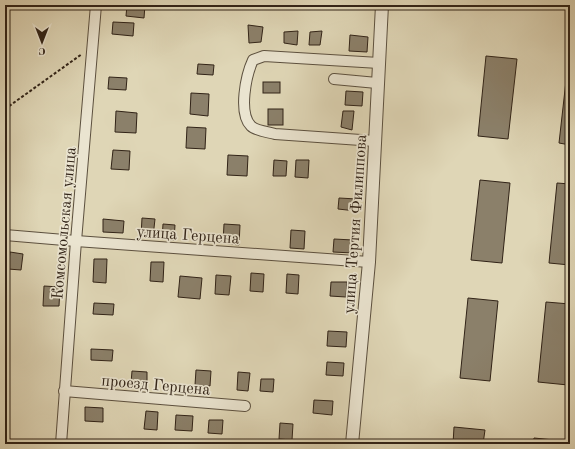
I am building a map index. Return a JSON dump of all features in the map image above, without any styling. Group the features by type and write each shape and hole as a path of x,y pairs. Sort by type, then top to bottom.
{"street":[{"name":"Комсомольская улица","path":"61,444 64,391 96,5"},
{"name":"улица Тертия Филиппова","path":"352,444 369,262 382,5"},
{"path":"375,141 275,134 262,131 251,126 244,113 244,103 249,69 253,60 264,56 379,63"},
{"path":"334,79 377,83"},
{"name":"улица Герцена","path":"5,235 369,262"},
{"name":"проезд Герцена","path":"64,391 246,406"}],"path":[{"path":"5,109 92,46"}],"building":[{"path":"127,5 145,5 144,18 126,16"},
{"path":"113,22 134,23 133,36 112,34"},
{"path":"248,25 263,27 261,42 249,43"},
{"path":"298,31 297,45 284,43 284,32"},
{"path":"322,31 320,45 309,45 310,32"},
{"path":"350,35 368,37 367,52 349,51"},
{"path":"486,56 517,59 508,139 478,136"},
{"path":"568,63 570,64 570,145 559,143"},
{"path":"198,64 214,65 213,75 197,74"},
{"path":"109,77 127,78 126,90 108,89"},
{"path":"263,82 280,82 280,93 263,93"},
{"path":"346,91 363,92 362,106 345,105"},
{"path":"191,93 209,94 208,116 190,114"},
{"path":"268,109 283,109 283,125 268,125"},
{"path":"116,111 137,113 136,133 115,132"},
{"path":"343,111 354,111 352,130 341,127"},
{"path":"187,127 206,128 205,149 186,148"},
{"path":"113,150 130,151 129,170 111,169"},
{"path":"228,155 248,156 247,176 227,175"},
{"path":"274,160 287,161 286,176 273,176"},
{"path":"296,160 309,160 308,178 295,177"},
{"path":"480,180 510,183 502,263 471,260"},
{"path":"557,183 570,184 570,265 549,263"},
{"path":"339,198 357,199 356,211 338,209"},
{"path":"142,218 155,219 153,237 141,236"},
{"path":"103,219 124,221 123,233 103,232"},
{"path":"163,224 175,225 174,240 162,239"},
{"path":"224,224 240,225 239,245 223,243"},
{"path":"291,230 305,231 304,249 290,248"},
{"path":"334,239 353,240 353,253 333,252"},
{"path":"10,252 23,254 21,270 8,269"},
{"path":"94,259 107,259 106,283 93,282"},
{"path":"151,262 164,262 163,282 150,281"},
{"path":"251,273 264,274 263,292 250,291"},
{"path":"287,274 299,275 298,294 286,293"},
{"path":"216,275 231,276 229,295 215,294"},
{"path":"180,276 202,278 200,299 178,297"},
{"path":"331,282 347,282 346,297 330,296"},
{"path":"44,286 60,287 59,306 43,306"},
{"path":"468,298 498,301 490,381 460,378"},
{"path":"546,302 570,304 570,370 568,385 538,382"},
{"path":"94,303 114,304 113,315 93,314"},
{"path":"328,331 347,332 346,347 327,346"},
{"path":"91,349 113,350 112,361 91,360"},
{"path":"327,362 344,363 343,376 326,375"},
{"path":"196,370 211,371 210,386 195,385"},
{"path":"132,371 147,372 147,384 131,383"},
{"path":"238,372 250,373 248,391 237,390"},
{"path":"261,379 274,379 273,392 260,391"},
{"path":"314,400 333,401 332,415 313,413"},
{"path":"85,407 103,408 103,422 85,421"},
{"path":"146,411 158,412 157,430 144,429"},
{"path":"176,415 193,416 192,431 175,430"},
{"path":"209,420 223,420 222,434 208,433"},
{"path":"280,423 293,424 292,440 279,439"},
{"path":"454,427 485,430 483,444 453,444"},
{"path":"534,438 564,441 564,444 533,444"}]}
